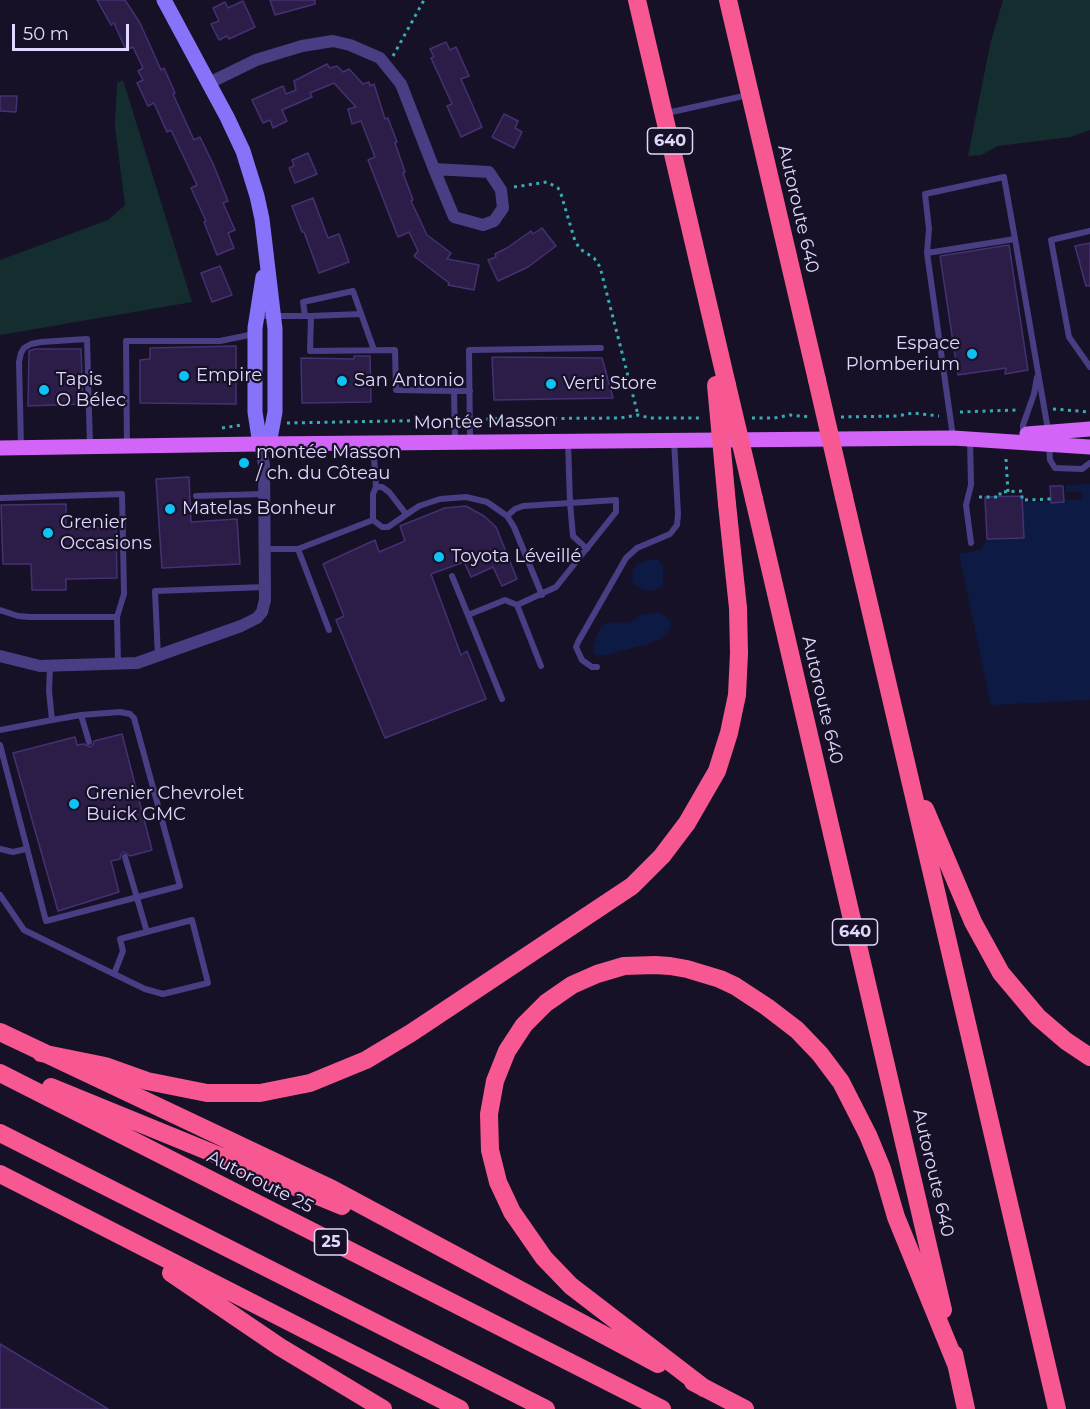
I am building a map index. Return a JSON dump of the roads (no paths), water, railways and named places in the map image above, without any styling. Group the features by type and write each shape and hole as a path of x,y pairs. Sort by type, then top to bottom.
{"highway":[{"name":"640","path":"637,0 710,315 721,385"},
{"name":"Autoroute 640","path":"728,0 1057,1409"},
{"name":"Autoroute 640","path":"721,385 754,499 966,1409"},
{"path":"41,1053 105,1066 147,1081 207,1093 260,1093 310,1083 366,1060 411,1033 632,886 662,856 687,823 717,771 729,733 737,695 740,652 738,608 727,504 721,385"},
{"path":"907,766 991,957 1012,988 1038,1017 1066,1041 1090,1057"},
{"path":"704,1388 571,1286 544,1258 512,1212 498,1182 490,1149 489,1114 495,1081 507,1051 524,1025 546,1003 572,985 624,966 670,966 720,979 751,995 775,1012 820,1054 851,1099 868,1135 882,1169 896,1217 956,1364"},
{"path":"0,1032 332,1189 745,1409"},
{"path":"0,1067 359,1213 536,1299"},
{"name":"Autoroute 25","path":"0,1073 662,1409"},
{"path":"0,1133 546,1409"},
{"path":"0,1174 460,1409"},
{"path":"107,1230 280,1347 382,1409"}],"main road":[{"name":"Montée Masson","path":"0,448 1049,438 1090,429"},
{"name":"Montée Masson","path":"1049,438 1090,447"}],"street":[{"path":"0,656 30,665 50,667 137,663 241,626 256,618 264,605 265,444 275,412 274,316 262,219 252,175 233,129 164,0"},
{"path":"209,84 256,60 302,46 333,41 350,45 380,58 401,84 434,169 454,217 483,225 494,221 503,208 501,190 489,172 434,169"},
{"path":"265,444 255,412 255,334 266,260"}],"lane":[{"path":"663,114 750,94"},
{"path":"953,438 927,253 929,229 925,194 1004,177 1038,368 1049,438 1050,460 1055,468 1082,470 1090,463"},
{"path":"1090,231 1051,240 1069,337 1090,367"},
{"path":"927,253 1015,239"},
{"path":"374,351 353,291 303,302 308,316 310,351 374,351 395,350 396,390 470,392"},
{"path":"257,316 361,314"},
{"path":"128,446 126,341 219,341 255,334"},
{"path":"21,448 19,362 21,353 31,344 87,339 90,447"},
{"path":"463,442 470,392 470,350 601,348"},
{"path":"1023,438 1023,424 1035,387 1038,368"},
{"path":"454,391 463,442"},
{"path":"970,438 971,485 966,505 971,543"},
{"path":"597,667 592,667 582,660 576,647 578,642 626,558 637,548 670,534 677,525 674,440"},
{"path":"568,441 573,536 587,549"},
{"path":"373,443 376,487 373,494 373,520"},
{"path":"376,487 382,487 389,492 406,514"},
{"path":"0,498 122,494 124,594 117,617 118,665"},
{"path":"196,496 264,494"},
{"path":"373,520 382,527 388,527 406,514 428,503 466,497 487,502 507,516 523,543 542,595"},
{"path":"468,615 505,600 517,605 556,587 616,512 616,500 523,506 516,508 507,516"},
{"path":"265,549 298,549 373,520"},
{"path":"298,549 329,630"},
{"path":"452,576 502,699"},
{"path":"158,657 155,591 265,587"},
{"path":"517,605 541,666"},
{"path":"0,610 30,617 117,617"},
{"path":"50,667 49,691 52,720"},
{"path":"0,730 81,715 130,714 138,725 180,886 46,921 0,745"},
{"path":"81,715 89,742"},
{"path":"0,849 13,852 26,849"},
{"path":"125,857 147,932"},
{"path":"0,896 24,930 114,974 159,994 208,983 192,920 120,939 123,951 114,974"}],"water":[{"path":"1090,484 1090,700 991,705 959,554 981,550 987,539 1024,537 1022,502 1063,502 1064,500 1082,499 1083,492 1066,492 1066,485"},
{"path":"658,560 663,566 663,586 652,591 633,584 633,570 639,563"},
{"path":"657,612 667,617 671,623 670,630 660,639 602,656 594,654 593,646 600,628 605,624 619,622 628,624 640,615"}],"place":[{"name":"Espace Plomberium","path":"972,354"},
{"name":"Empire","path":"184,376"},
{"name":"San Antonio","path":"342,381"},
{"name":"Verti Store","path":"551,384"},
{"name":"Tapis O Bélec","path":"44,390"},
{"name":"montée Masson / ch. du Côteau","path":"244,463"},
{"name":"Matelas Bonheur","path":"170,509"},
{"name":"Grenier Occasions","path":"48,533"},
{"name":"Toyota Léveillé","path":"439,557"},
{"name":"Grenier Chevrolet Buick GMC","path":"74,804"}]}
